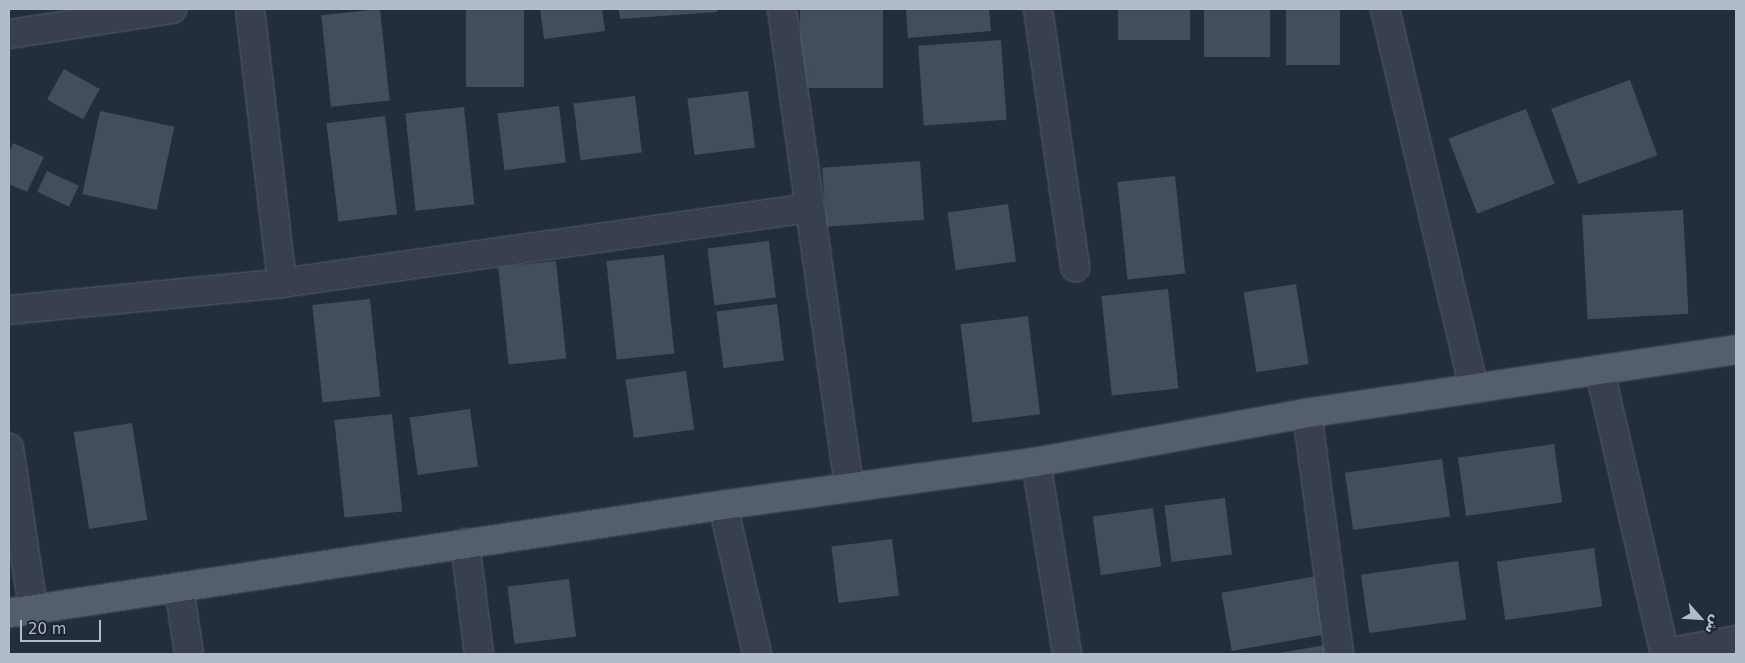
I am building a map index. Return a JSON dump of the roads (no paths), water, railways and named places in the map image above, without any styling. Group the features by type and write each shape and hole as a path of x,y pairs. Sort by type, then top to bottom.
{"main road":[{"path":"21,611 465,542 1036,462 1307,413 1600,372 1736,350"}],"street":[{"path":"9,34 172,9"},
{"path":"250,9 282,283"},
{"path":"782,9 849,487"},
{"path":"1038,9 1075,267"},
{"path":"1386,9 1474,389"},
{"path":"9,310 282,283 809,208"},
{"path":"1600,372 1665,654 1736,640"},
{"path":"1307,413 1339,654"},
{"path":"9,448 21,611"},
{"path":"1036,462 1067,654"},
{"path":"723,505 757,654"},
{"path":"465,542 479,654"},
{"path":"179,587 189,654"}]}
